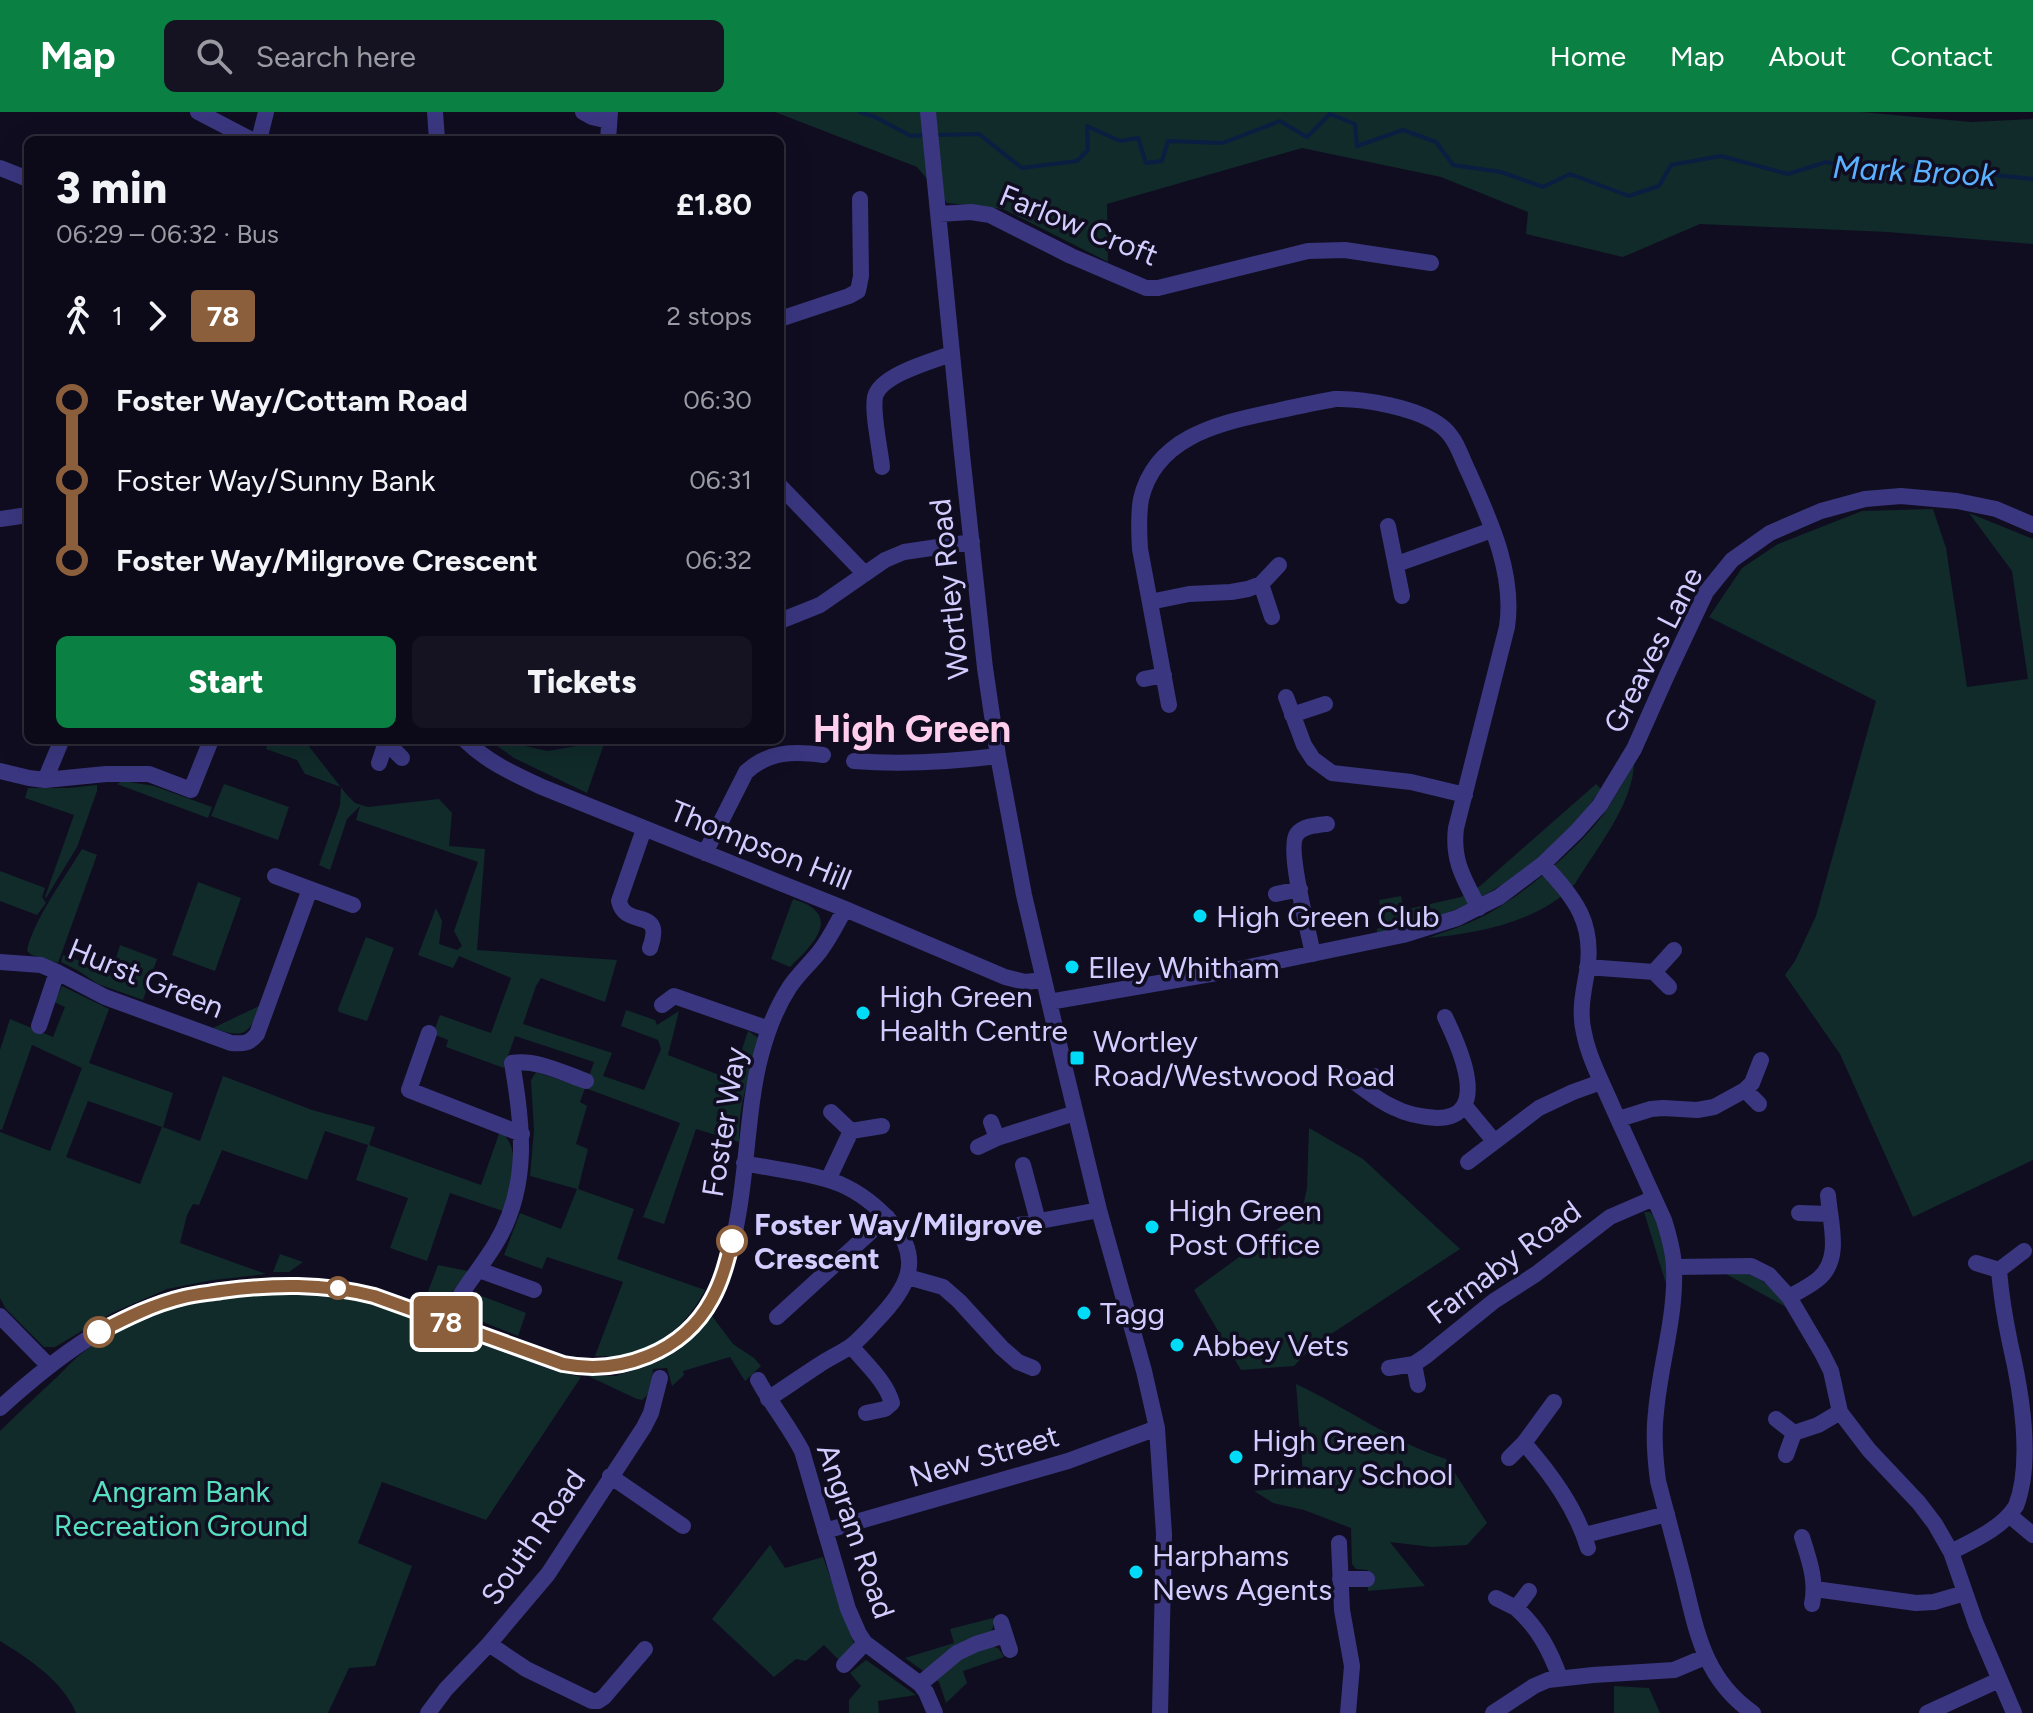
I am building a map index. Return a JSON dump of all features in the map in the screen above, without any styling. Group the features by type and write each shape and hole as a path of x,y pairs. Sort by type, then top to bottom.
{"street":[{"path":"198,112 244,136"},
{"path":"260,136 266,112"},
{"path":"435,112 437,136"},
{"path":"583,112 592,117 610,116 608,136"},
{"name":"Wortley Road","path":"928,112 985,668 998,756 1024,895 1075,1113 1157,1428 1164,1534 1160,1713"},
{"path":"0,168 24,177"},
{"path":"784,318 858,291 861,276 852,232 860,199"},
{"name":"Farlow Croft","path":"939,214 971,212 990,215 1071,256 1146,288 1158,288 1308,251 1345,250 1431,263"},
{"path":"882,467 875,410 878,388 898,375 951,354"},
{"path":"1169,705 1140,549 1139,514 1146,484 1154,470 1176,447 1201,431 1335,399 1351,398 1400,409 1434,421 1454,440 1492,530 1506,577 1507,627 1454,845 1455,859 1479,908"},
{"path":"784,490 865,574"},
{"name":"Greaves Lane","path":"1049,1002 1166,983 1403,935 1479,908 1515,887 1543,864 1600,805 1634,749 1706,592 1732,560 1770,533 1821,511 1865,499 1901,496 1957,501 1996,509 2033,525"},
{"path":"0,519 24,516"},
{"path":"1388,526 1402,596"},
{"path":"1397,564 1492,530"},
{"path":"784,619 820,605 885,560 904,552 972,542"},
{"path":"1150,602 1189,594 1231,592 1261,584 1279,565"},
{"path":"1261,584 1272,617"},
{"path":"1144,679 1164,675"},
{"path":"1286,697 1297,731 1308,752 1332,773 1411,782 1465,795"},
{"path":"1292,715 1325,704"},
{"path":"45,780 60,744"},
{"path":"0,771 45,780 149,774 191,790 209,744"},
{"path":"379,763 388,744"},
{"path":"391,744 402,758"},
{"name":"Thompson Hill","path":"469,744 495,765 644,829 1005,977 1025,982 1044,980"},
{"path":"705,853 741,780 756,763 785,752 823,755"},
{"path":"854,761 934,763 998,756"},
{"path":"1313,954 1293,841 1302,830 1327,824"},
{"path":"644,829 619,901 626,913 653,926 655,932 650,948"},
{"path":"1543,864 1583,917 1589,940 1582,1024 1601,1082 1670,1238 1674,1289 1654,1433 1658,1481 1695,1629 1705,1657 1727,1689 1753,1713"},
{"path":"275,876 353,905"},
{"name":"Hurst Green","path":"0,962 41,965 105,997 231,1043 243,1044 252,1041 257,1034 310,889"},
{"path":"1276,894 1300,889"},
{"name":"Foster Way","path":"0,1408 49,1366 99,1332 141,1311 186,1296 240,1289 310,1285 345,1289 374,1296 551,1361 578,1367 606,1367 638,1361 662,1349 681,1336 703,1314 721,1280 733,1238 750,1112 760,1057 769,1029 790,986 823,947 845,909"},
{"path":"1654,972 1674,950"},
{"path":"1587,967 1654,972 1669,987"},
{"path":"39,1026 57,972"},
{"path":"662,1005 674,996 769,1029"},
{"path":"1348,1077 1370,1082 1384,1103 1412,1115 1445,1118 1456,1114 1468,1098 1465,1069 1445,1017"},
{"path":"429,1033 409,1090 522,1134"},
{"path":"1619,1119 1651,1109 1697,1110 1714,1107 1745,1090 1756,1076 1761,1060"},
{"path":"446,1322 455,1302 502,1232 520,1172 522,1134 512,1063 520,1061 541,1065 586,1081"},
{"path":"1468,1162 1539,1108 1601,1082"},
{"path":"1745,1090 1759,1104"},
{"path":"1465,1106 1494,1141"},
{"path":"831,1112 851,1131"},
{"path":"978,1147 994,1130 1075,1113"},
{"path":"851,1131 882,1126"},
{"path":"828,1180 851,1131"},
{"path":"744,1163 828,1180 865,1197 887,1217 905,1241 910,1261 908,1277 901,1292 851,1346 768,1399"},
{"path":"1023,1165 1038,1221"},
{"path":"1789,1297 1818,1279 1826,1270 1834,1246 1828,1195"},
{"name":"Farnaby Road","path":"1389,1368 1414,1364 1610,1217 1654,1198"},
{"path":"1007,1227 1099,1210"},
{"path":"1799,1213 1829,1214"},
{"path":"777,1317 887,1217"},
{"path":"1999,1270 2024,1251"},
{"path":"1976,1263 1999,1270"},
{"path":"1674,1267 1751,1266 1769,1275 1789,1297 1831,1371 1840,1412 1869,1450 1919,1503 1951,1552 2014,1713"},
{"path":"479,1270 534,1290"},
{"path":"1951,1552 1998,1526 2017,1505 2027,1479 2029,1429 2026,1405 2004,1313 1999,1270"},
{"path":"908,1277 943,1287 1002,1348 1018,1362 1033,1368"},
{"path":"0,1316 49,1366"},
{"path":"851,1346 878,1378 892,1403 885,1409 866,1413"},
{"path":"1414,1364 1418,1385"},
{"name":"Angram Road","path":"758,1380 802,1451 848,1609 859,1634 865,1643 920,1684 935,1713"},
{"name":"South Road","path":"428,1713 560,1557 644,1427 663,1391"},
{"path":"1509,1458 1554,1402"},
{"path":"1794,1433 1818,1425 1840,1412"},
{"path":"1776,1419 1794,1433"},
{"name":"New Street","path":"825,1531 1068,1461 1157,1428"},
{"path":"1786,1455 1794,1433"},
{"path":"1524,1443 1563,1493 1586,1542 1667,1514"},
{"path":"610,1476 683,1526"},
{"path":"2009,1515 2033,1535"},
{"path":"1802,1537 1811,1566 1813,1596 1916,1603 1934,1602 1965,1593"},
{"path":"1339,1543 1342,1610 1352,1666 1348,1713"},
{"path":"1340,1579 1367,1579"},
{"path":"1516,1608 1529,1591"},
{"path":"1496,1598 1516,1608 1527,1618 1551,1654 1560,1678"},
{"path":"920,1684 957,1653 1006,1636"},
{"path":"844,1665 865,1643"},
{"path":"489,1644 526,1669 592,1701 604,1697 645,1649"},
{"path":"1493,1713 1534,1686 1560,1678 1674,1670 1705,1657"},
{"path":"1927,1713 1999,1680"}],"green space":[{"path":"775,112 1861,112 1971,122 2033,119 2033,244 1888,232 1700,224 1623,257 1526,234 1528,212 1441,177 1302,148 1107,204 1108,262 1003,209 947,203 917,167"},
{"path":"1933,509 1946,548 1967,687 2028,679 2012,571 1969,513 2033,539 2033,1160 1913,1217 1840,1054 1785,975 1816,916 1876,701 1709,617 1742,568 1778,544 1862,511"},
{"path":"268,744 307,744 341,787 305,774 297,760 266,749"},
{"path":"495,744 522,744 548,751 604,744 587,793 514,758"},
{"path":"1634,762 1628,793 1621,809 1575,884 1560,897 1544,908 1507,923 1428,938 1491,912 1546,872 1601,818"},
{"path":"123,781 154,786 212,807 208,818 117,784"},
{"path":"224,784 289,807 278,840 211,816"},
{"path":"1596,784 1601,789 1571,827 1517,875 1454,910 1377,935 1377,929 1383,926 1379,900 1401,896 1404,910 1461,897 1480,886"},
{"path":"97,785 77,847 46,898 74,815 25,798 28,788"},
{"path":"341,787 355,803 368,807 439,799 452,813 449,846 485,849 477,950 617,960 605,1002 541,978 523,1024 612,1053 603,1076 644,1090 661,1049 658,1040 621,1026 626,1010 655,1020 657,1025 679,1011 668,1055 732,1080 748,1031 757,1037 759,1041 742,1103 739,1142 696,1129 664,1224 643,1217 680,1123 585,1088 594,1062 515,1036 504,1068 446,1047 448,1040 433,1034 440,1015 491,1033 511,978 459,956 453,968 418,955 436,908 442,921 439,944 457,950 462,946 454,931 478,862 356,820 360,806 347,819 330,870 319,865 340,805"},
{"path":"82,849 97,855 58,963 32,955 27,951 35,927"},
{"path":"0,871 45,888 42,897 46,903 37,915 0,901"},
{"path":"198,882 241,898 215,971 172,955"},
{"path":"793,899 811,907 821,922 815,939 790,967 771,959"},
{"path":"366,937 394,948 367,1021 338,1009"},
{"path":"120,945 157,959 143,1000 98,984 61,962 63,955 112,972"},
{"path":"62,986 109,1009 89,1063 173,1093 163,1127 200,1141 223,1076 312,1110 375,1127 369,1145 481,1185 500,1131 512,1148 513,1158 503,1211 450,1193 427,1261 390,1248 408,1198 356,1180 368,1145 325,1131 307,1180 222,1150 199,1205 193,1204 187,1215 180,1243 266,1274 167,1289 112,1313 55,1347 44,1347 6,1309 0,1298 0,1132 50,1151 82,1068 32,1045 2,1130 0,1050 10,1019 53,1037 65,1007 54,1002","holes":["88,1101 162,1127 140,1184 66,1157"]},
{"path":"261,1005 253,1023 244,1032 232,1033 213,1028"},
{"path":"536,1072 585,1088 580,1102 587,1106 576,1144 588,1149 578,1189 634,1209 617,1259 705,1290 690,1313 670,1334 647,1348 621,1356 595,1356 623,1282 547,1257 542,1269 504,1255 520,1213 561,1229 577,1189 530,1176 534,1130 531,1080"},
{"path":"1309,1128 1363,1159 1460,1249 1313,1346 1294,1366 1241,1370 1194,1290 1302,1211 1307,1188"},
{"path":"1644,1212 1650,1212 1656,1219 1663,1237 1667,1287"},
{"path":"280,1254 303,1262 289,1272 273,1272"},
{"path":"438,1265 468,1271 444,1298 424,1302"},
{"path":"1741,1272 1767,1285 1786,1307 1726,1274"},
{"name":"Angram Bank Recreation Ground","path":"314,1293 401,1313 581,1377 486,1520 382,1482 358,1543 412,1566 375,1666 349,1668 328,1713 76,1713 54,1681 0,1641 0,1431 86,1350 142,1319 226,1298"},
{"path":"479,1295 526,1313 518,1336 473,1318 470,1314"},
{"path":"712,1316 733,1344 761,1366 745,1381 730,1357 683,1371 684,1375 672,1386 667,1368 653,1369 650,1390 642,1400 588,1376 615,1376 646,1366 688,1342"},
{"path":"1296,1384 1388,1434 1446,1459 1487,1523 1467,1545 1432,1547 1390,1542 1425,1586 1368,1591 1368,1570 1356,1569 1352,1564 1351,1528 1304,1510 1273,1503 1254,1491 1304,1486"},
{"path":"770,1545 785,1568 823,1557 854,1644 839,1660 824,1645 806,1661 796,1659 774,1677 712,1619"},
{"path":"993,1618 990,1633 993,1646 1004,1657 963,1671 967,1683 946,1703 939,1682 905,1658 954,1643 950,1629"},
{"path":"866,1660 916,1695 878,1701 879,1713 849,1713 849,1700 861,1686 850,1673"},
{"path":"1614,1686 1649,1688 1660,1713 1614,1713"}],"waterway":[{"name":"Mark Brook","path":"860,112 911,136 924,135"},
{"name":"Mark Brook","path":"933,135 979,134 1022,168 1077,161 1088,150 1087,126 1120,141 1138,138 1146,163 1162,161 1168,141 1223,143 1280,121 1307,137 1330,114 1355,124 1357,146 1403,130 1436,142 1453,165 1501,172 1543,187 1570,174 1629,196 1659,186 1671,165 1721,156 1788,174 1826,162 1866,171 1898,165 2033,179"}],"bus line":[{"name":"78","path":"99,1332 141,1311 186,1296 310,1285 374,1296 551,1361 578,1367 606,1367 652,1355 673,1343 695,1324 713,1298 732,1241"}],"place":[{"name":"High Green Club","path":"1200,916"},
{"name":"Elley Whitham","path":"1072,967"},
{"name":"High Green Health Centre","path":"863,1013"},
{"name":"Wortley Road/Westwood Road","path":"1077,1058"},
{"name":"High Green Post Office","path":"1152,1227"},
{"name":"Foster Way/Milgrove Crescent","path":"732,1241"},
{"name":"Tagg","path":"1084,1313"},
{"name":"Abbey Vets","path":"1177,1345"},
{"name":"High Green Primary School","path":"1236,1457"},
{"name":"Harphams News Agents","path":"1136,1572"}],"district":[{"name":"High Green","path":"912,729"}]}
